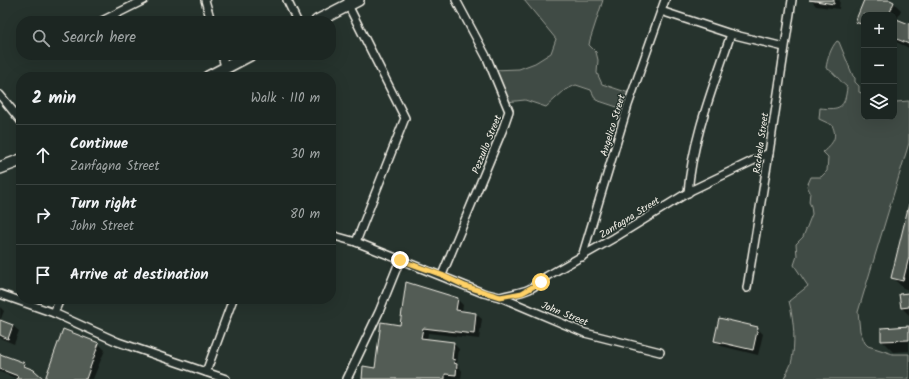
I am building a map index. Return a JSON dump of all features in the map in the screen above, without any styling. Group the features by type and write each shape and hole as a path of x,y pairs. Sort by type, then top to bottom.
{"main road":[{"path":"326,16 352,2"},
{"path":"216,72 240,60"},
{"path":"0,168 16,162"}],"street":[{"path":"112,16 144,0"},
{"path":"205,0 210,16"},
{"path":"287,0 295,16"},
{"name":"Pezzullo Street","path":"442,275 509,111 487,58 456,0"},
{"name":"Angelico Street","path":"582,257 628,105 665,0"},
{"name":"Rachela Street","path":"747,288 792,0"},
{"path":"352,2 405,118 356,242"},
{"path":"661,11 731,34 784,47"},
{"path":"688,193 690,170 698,136 731,34"},
{"path":"223,60 225,67"},
{"path":"0,95 16,115"},
{"name":"Zanfagna Street","path":"500,297 527,291 547,276 582,257 688,193 769,153"},
{"name":"John Street","path":"336,236 356,242 442,275 471,288 500,297 585,333 660,352"},
{"path":"347,379 379,312 400,260"},
{"path":"0,294 16,300"},
{"path":"28,304 54,313 118,342 226,379"},
{"path":"54,313 58,304"},
{"path":"206,372 230,304"}],"shaded area":[{"path":"524,0 603,0 589,45 596,52 598,60 597,73 602,84 632,94 626,110 596,100 591,90 576,85 565,90 546,107 525,100 506,102 493,70 519,69 535,63 551,53 556,39"},
{"path":"837,41 839,42 855,78 855,82 859,86 859,92 861,93 861,120 897,120 897,102 909,101 909,143 858,312 860,331 865,343 868,346 893,354 909,354 909,379 784,379 791,364 794,349 793,324 789,301 808,286 794,265 797,256 796,244 803,237 812,214 809,202 810,192 807,186 811,177 821,177 827,171 828,157 823,152 834,140 835,133 832,125 819,119 820,108 837,108 843,103 846,94 847,87 826,68 827,61"}],"building":[{"path":"809,0 834,0 834,4"},
{"path":"864,0 890,0 894,2 890,12 861,12 861,24 855,22"},
{"path":"897,19 909,24 909,44 897,39"},
{"path":"909,204 909,257 903,281 891,278"},
{"path":"406,282 458,298 456,310 476,313 474,334 423,328 421,338 454,342 452,359 455,360 454,363 457,364 456,375 445,374 445,379 362,379 363,366 375,368 381,322 400,325"},
{"path":"909,293 909,307 901,308 899,294"},
{"path":"719,318 758,327 753,350 714,341"},
{"path":"0,320 13,325 8,339 0,335"},
{"path":"909,326 909,340 881,341 881,328"},
{"path":"63,329 99,343 86,379 45,379"},
{"path":"0,354 25,363 24,366 34,370 44,379 17,379 18,376 0,369"}],"route":[{"path":"400,260 442,275 483,293 500,297 522,293 541,282"}]}
